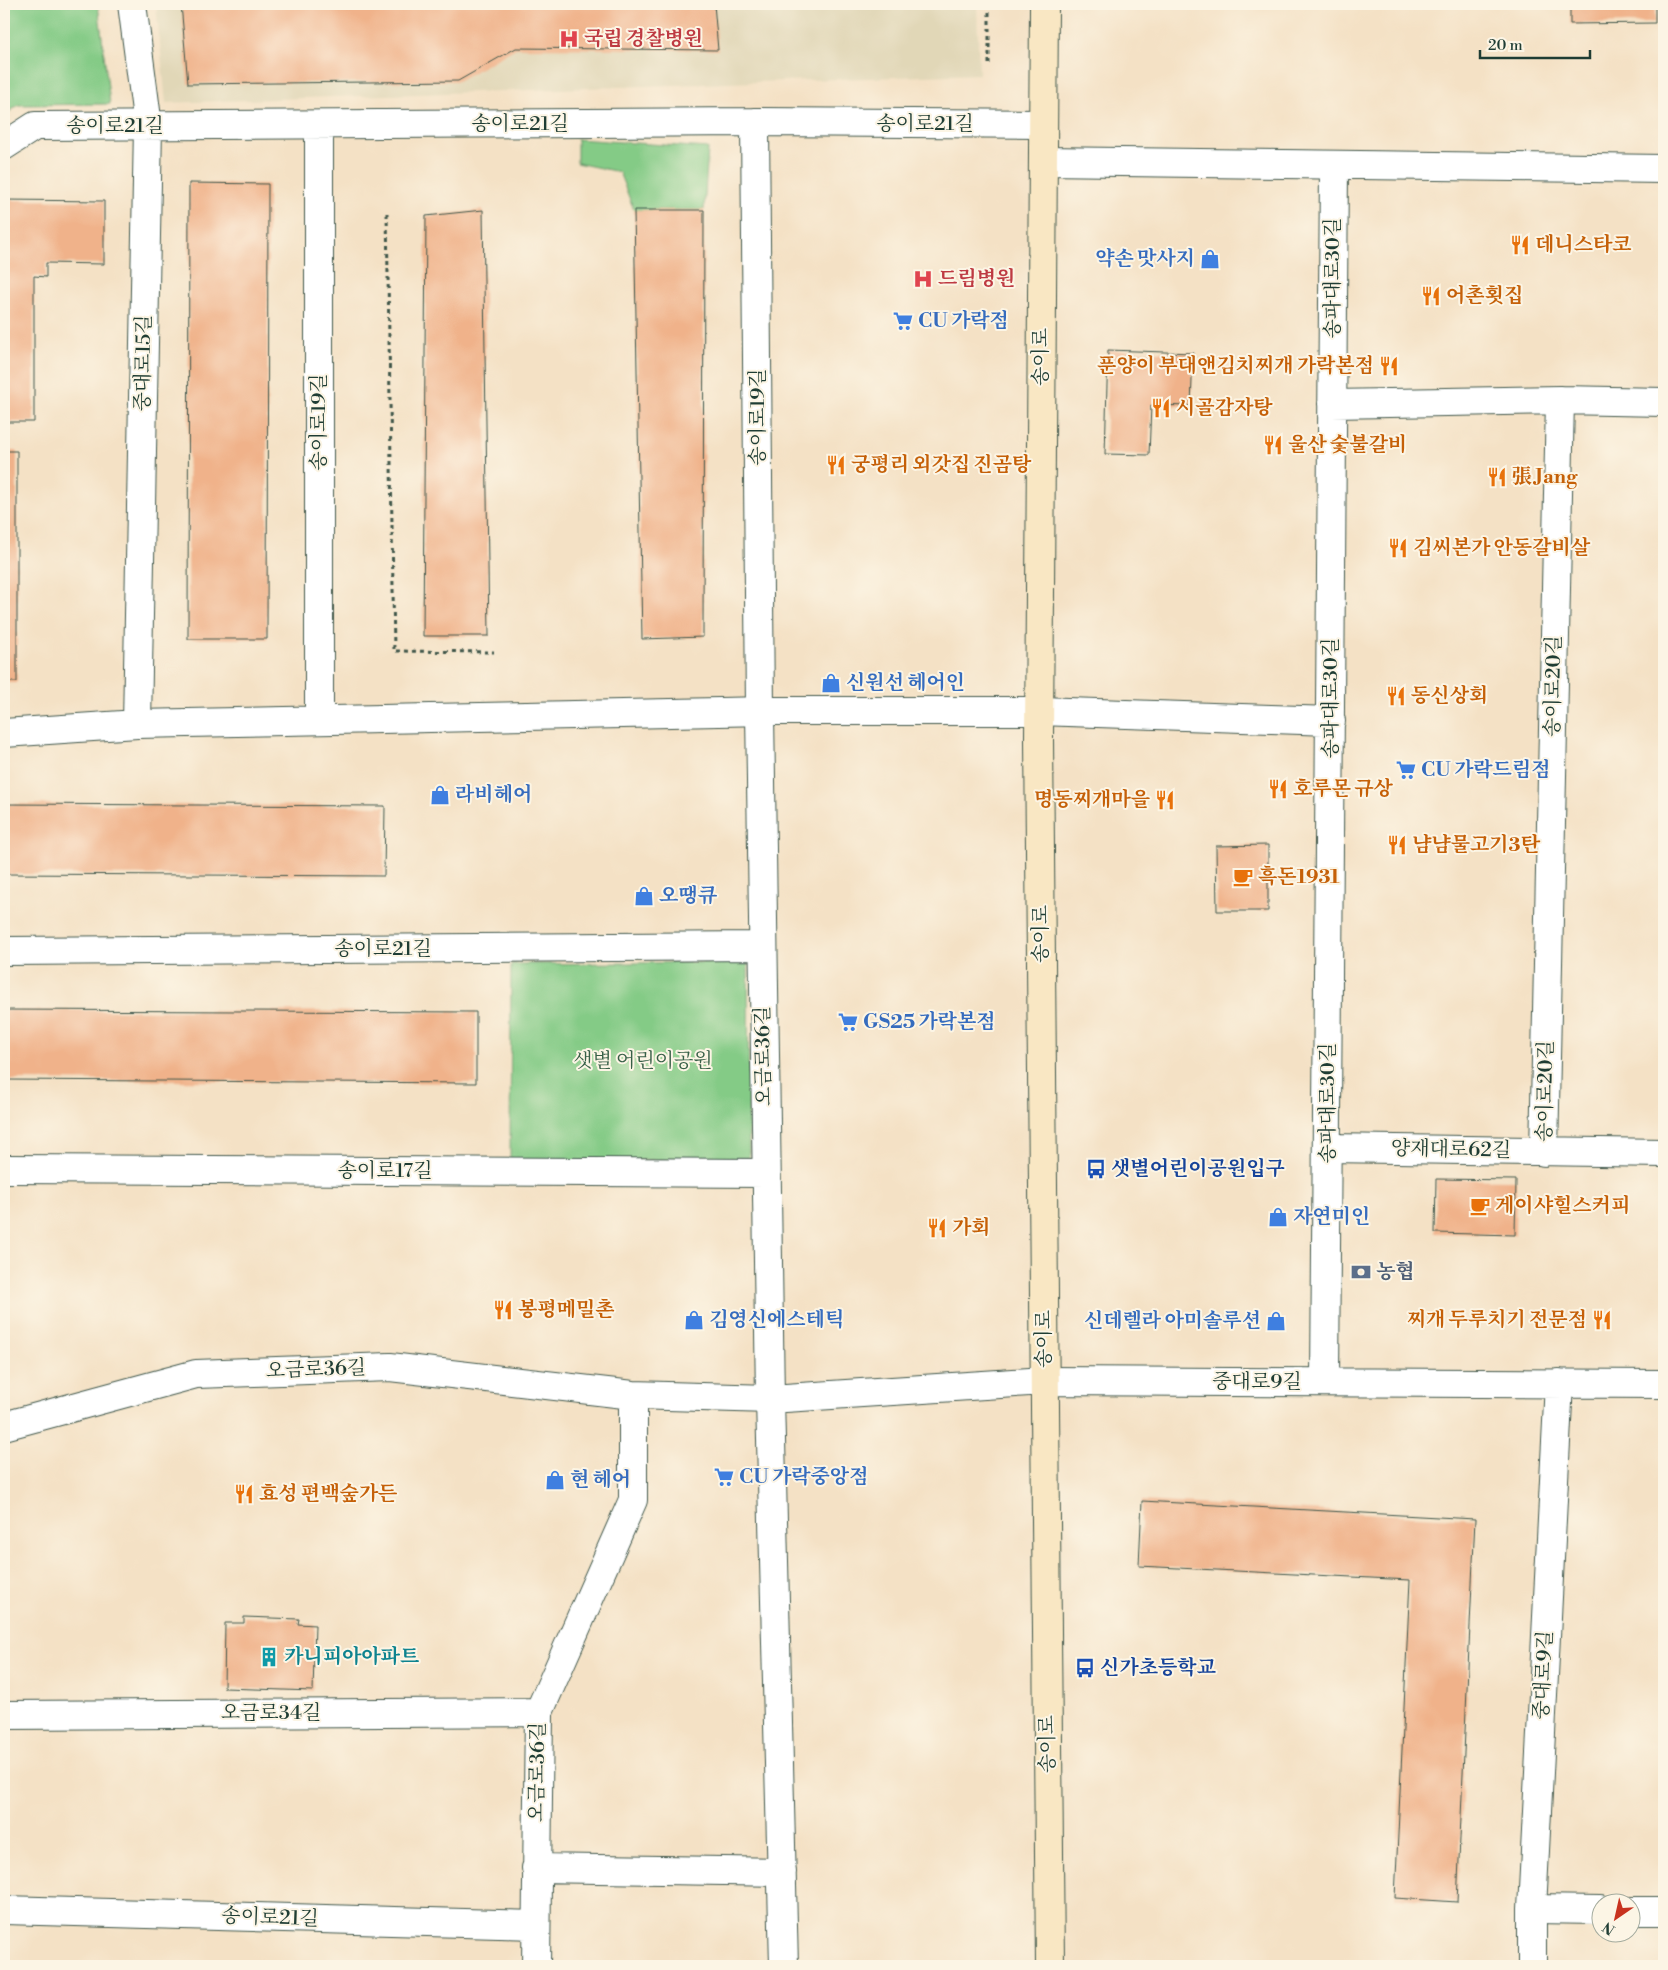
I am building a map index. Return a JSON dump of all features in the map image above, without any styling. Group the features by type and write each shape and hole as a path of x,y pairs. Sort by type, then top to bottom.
{"street":[{"name":"중대로15길","path":"132,4 148,126 137,724"},
{"name":"송이로","path":"1044,4 1039,711 1050,1966"},
{"name":"송이로21길","path":"4,146 35,126 319,126 756,122 1043,124"},
{"name":"송이로19길","path":"756,122 760,712"},
{"name":"송이로19길","path":"319,126 319,719"},
{"path":"1043,161 1664,169"},
{"name":"송파대로30길","path":"1325,1382 1334,165"},
{"path":"1332,404 1560,400 1664,402"},
{"name":"송이로20길","path":"1544,1152 1560,400"},
{"path":"4,733 137,724 760,712 1039,711 1330,721"},
{"name":"오금로36길","path":"760,712 770,1399 784,1966"},
{"name":"송이로21길","path":"4,952 763,946"},
{"name":"양재대로62길","path":"1328,1148 1664,1153"},
{"name":"송이로17길","path":"4,1169 766,1172"},
{"name":"오금로36길","path":"4,1426 196,1374 390,1367 633,1395 770,1399 1045,1381"},
{"name":"중대로9길","path":"1045,1381 1664,1384"},
{"name":"중대로9길","path":"1532,1966 1532,1909 1558,1383"},
{"name":"오금로36길","path":"536,1966 539,1712 633,1500 633,1395"},
{"name":"오금로34길","path":"4,1715 539,1712"},
{"path":"536,1868 782,1872"},
{"path":"1532,1909 1590,1910"},
{"name":"송이로21길","path":"4,1910 536,1925"},
{"path":"1640,1911 1664,1911"}],"path":[{"path":"989,4 989,66"},
{"path":"387,213 394,651 494,652"}],"shaded area":[{"name":"국립 경찰병원","path":"156,4 977,4 979,74 166,103"}],"green space":[{"path":"4,4 98,4 110,104 18,105 4,116"},
{"path":"577,139 708,148 704,210 634,210 619,172 577,163"},
{"name":"샛별 어린이공원","path":"748,962 749,1158 510,1163 511,964"}],"building":[{"name":"국립 경찰병원","path":"181,4 714,4 718,50 516,48 458,81 188,84"},
{"path":"1570,4 1655,4 1655,23 1570,24"},
{"path":"189,183 268,184 267,639 188,639"},
{"path":"4,200 104,201 104,264 46,263 46,277 34,276 34,422 4,422"},
{"path":"483,210 489,636 423,636 426,216"},
{"path":"634,210 704,210 703,637 642,639"},
{"path":"1108,350 1193,353 1191,406 1151,405 1149,455 1105,454"},
{"path":"4,451 17,451 17,682 4,682"},
{"path":"4,804 385,806 384,876 4,874"},
{"path":"1268,845 1268,911 1217,911 1216,846"},
{"path":"4,1010 476,1012 476,1083 4,1080"},
{"path":"1436,1179 1516,1180 1515,1235 1435,1233"},
{"path":"1142,1501 1475,1519 1457,1902 1395,1898 1410,1580 1139,1566"},
{"name":"카니피아아파트","path":"244,1617 299,1619 298,1624 315,1625 313,1691 224,1688 225,1623 244,1623"}],"place":[{"name":"국립 경찰병원","path":"569,39"},
{"name":"데니스타코","path":"1520,245"},
{"name":"약손 맛사지","path":"1210,259"},
{"name":"드림병원","path":"923,279"},
{"name":"어촌횟집","path":"1431,296"},
{"name":"CU 가락점","path":"903,321"},
{"name":"푼양이 부대앤김치찌개 가락본점","path":"1389,366"},
{"name":"시골감자탕","path":"1161,408"},
{"name":"울산 숯불갈비","path":"1273,445"},
{"name":"궁평리 외갓집 진곰탕","path":"836,465"},
{"name":"張 Jang","path":"1497,477"},
{"name":"김씨본가 안동갈비살","path":"1398,548"},
{"name":"신원선 헤어인","path":"831,683"},
{"name":"동신상회","path":"1396,696"},
{"name":"CU 가락드림점","path":"1406,770"},
{"name":"호루몬 규상","path":"1278,789"},
{"name":"라비헤어","path":"440,795"},
{"name":"명동찌개마을","path":"1165,800"},
{"name":"냠냠물고기3탄","path":"1397,845"},
{"name":"흑돈1931","path":"1243,877"},
{"name":"오땡큐","path":"644,896"},
{"name":"GS25 가락본점","path":"848,1022"},
{"name":"샛별어린이공원입구","path":"1096,1169"},
{"name":"게이샤힐스커피","path":"1480,1206"},
{"name":"자연미인","path":"1278,1217"},
{"name":"가회","path":"937,1228"},
{"name":"농협","path":"1361,1272"},
{"name":"봉평메밀촌","path":"503,1310"},
{"name":"김영신에스테틱","path":"694,1320"},
{"name":"찌개 두루치기 전문점","path":"1602,1320"},
{"name":"신데렐라 아미솔루션","path":"1276,1321"},
{"name":"CU 가락중앙점","path":"724,1477"},
{"name":"현 헤어","path":"555,1480"},
{"name":"효성 편백숲가든","path":"244,1494"},
{"name":"카니피아아파트","path":"269,1657"},
{"name":"신가초등학교","path":"1085,1668"}]}
